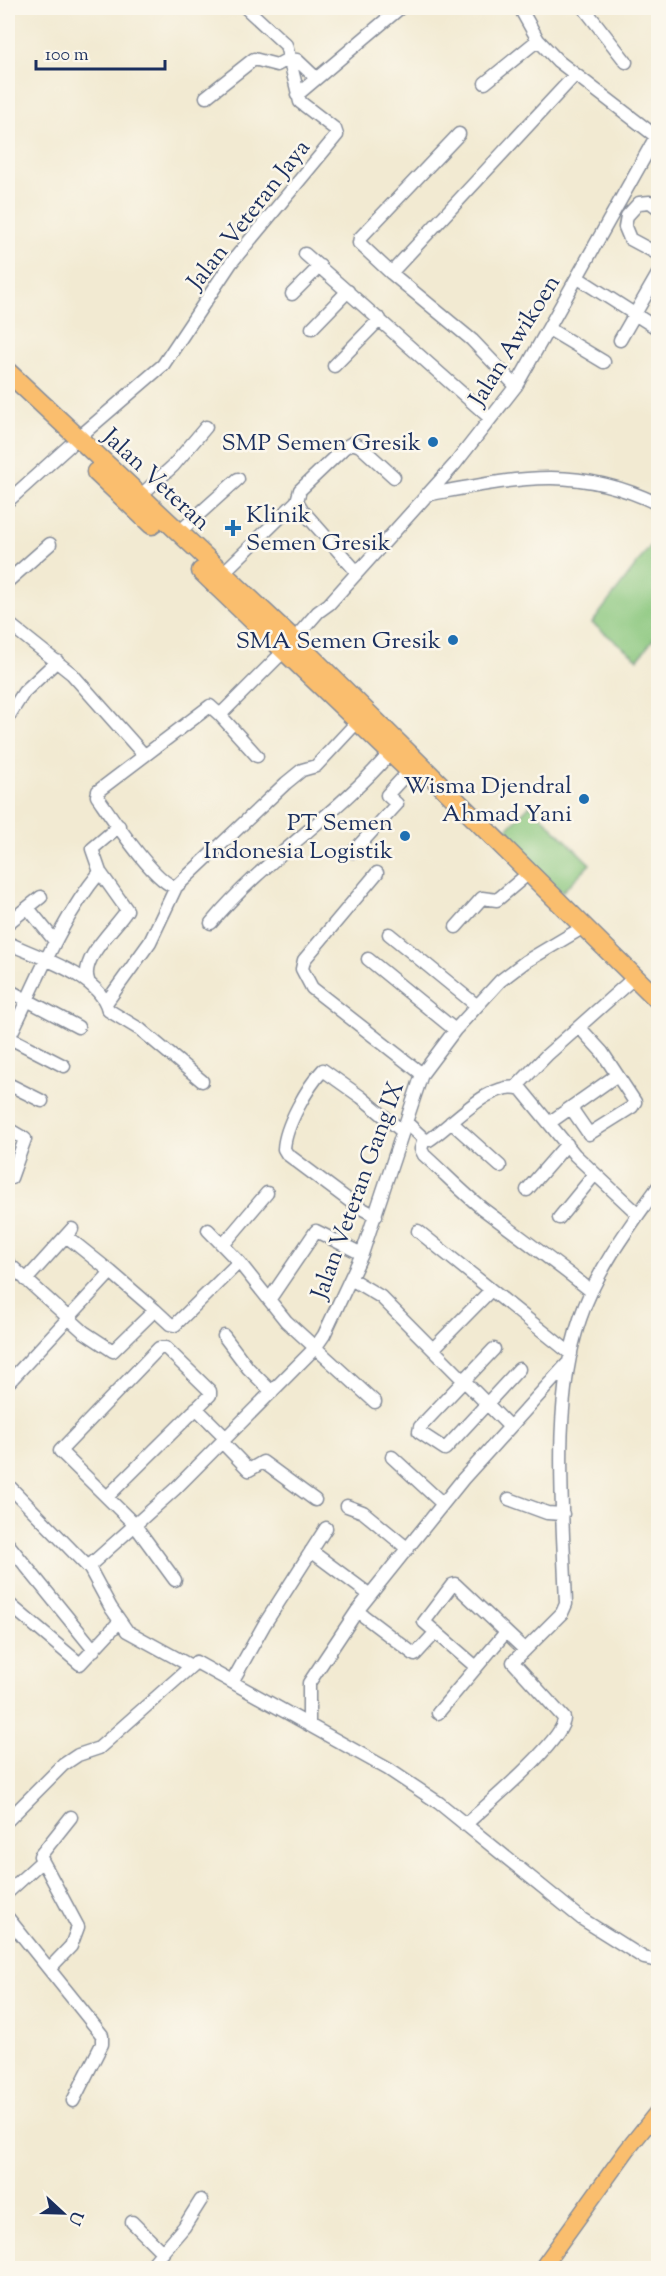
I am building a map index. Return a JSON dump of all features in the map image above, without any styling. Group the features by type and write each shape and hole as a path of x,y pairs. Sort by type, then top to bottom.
{"highway":[{"name":"Jalan Veteran","path":"8,372 74,442 658,1000"},
{"name":"Jalan Veteran","path":"8,388 140,496 222,574 358,721 523,878 658,1014"}],"main road":[{"path":"542,2268 658,2111"}],"street":[{"name":"Jalan Veteran Jaya","path":"8,501 164,365 231,262 336,138 336,130 308,110 297,95 286,45 246,8"},
{"path":"520,8 538,40 575,75 658,136"},
{"path":"584,8 626,62"},
{"path":"297,95 316,78 332,68 396,9"},
{"path":"485,83 538,40"},
{"path":"206,97 254,59 277,65 288,59 302,62 316,78"},
{"path":"391,273 575,75"},
{"path":"459,134 360,238 359,244 472,340 516,386"},
{"name":"Jalan Awikoen","path":"220,715 291,647 318,612 329,604 356,571 455,464 516,386 578,278 622,213 658,136"},
{"path":"658,208 650,202 639,203 622,213 627,236 658,254"},
{"path":"305,254 490,418"},
{"path":"292,294 320,266"},
{"path":"620,340 658,274"},
{"path":"578,278 658,329"},
{"path":"312,328 348,291"},
{"path":"334,366 380,319"},
{"path":"549,329 604,362"},
{"path":"140,496 173,466 206,427"},
{"path":"222,574 297,501 300,490 352,443 360,446 394,477"},
{"path":"426,495 504,479 562,477 599,483 658,504"},
{"path":"178,533 238,479"},
{"path":"297,501 303,512 356,571"},
{"path":"8,581 50,544"},
{"path":"8,623 57,661 144,755"},
{"path":"8,717 24,692 57,661"},
{"path":"176,887 167,884 152,871 97,796 98,791 210,706 257,756"},
{"path":"106,1003 150,942 176,887 302,770 316,766 358,721"},
{"path":"211,924 239,891 346,799 390,753"},
{"path":"353,852 397,804 387,795 409,771"},
{"path":"119,826 91,851 100,872 127,910 90,959 85,972 88,980 106,1003 108,1010 141,1030 202,1081"},
{"path":"64,1066 8,1038 66,918 100,872"},
{"path":"378,873 304,960 302,969 312,988 422,1074"},
{"path":"456,927 482,898 497,900 523,878"},
{"path":"8,923 41,897"},
{"path":"28,908 54,940"},
{"name":"Jalan Veteran Gang IX","path":"88,1567 175,1489 315,1348 362,1254 422,1074 476,1005 511,972 577,931"},
{"path":"388,934 476,1005"},
{"path":"8,943 88,980"},
{"path":"368,959 455,1030"},
{"path":"376,1216 355,1205 287,1154 284,1149 284,1142 293,1117 323,1070 405,1127 429,1140 482,1098 516,1087 547,1055 628,983"},
{"path":"8,990 78,1027"},
{"path":"571,1108 589,1134 632,1107 634,1098 580,1028"},
{"path":"549,1123 617,1075"},
{"path":"8,1084 42,1101"},
{"path":"516,1087 525,1093 595,1174 638,1214"},
{"path":"451,1122 500,1166"},
{"path":"8,1129 25,1139 8,1180"},
{"path":"424,1139 421,1149 424,1155 484,1209 591,1291"},
{"path":"527,1190 567,1144"},
{"path":"559,1218 595,1174"},
{"path":"465,1825 546,1749 564,1724 564,1718 513,1664 514,1660 562,1613 566,1604 562,1458 569,1359 580,1319 591,1291 658,1186"},
{"path":"223,1245 267,1193"},
{"path":"208,1230 239,1262 286,1321 375,1402"},
{"path":"269,1300 316,1231 362,1254"},
{"path":"418,1231 569,1359"},
{"path":"27,1280 69,1232 170,1324 175,1325 239,1262"},
{"path":"8,1265 98,1343 113,1351 155,1310"},
{"path":"10,1381 111,1272"},
{"path":"351,1279 381,1297 509,1426"},
{"path":"433,1349 490,1290"},
{"path":"224,1336 248,1368 272,1392"},
{"path":"107,1497 207,1399 210,1391 166,1347 159,1348 60,1449 60,1454 135,1524 176,1580"},
{"path":"494,1349 420,1427 419,1432 445,1449 519,1369"},
{"path":"309,1725 308,1685 357,1611 443,1504 569,1359"},
{"path":"196,1408 249,1470 263,1462 315,1500"},
{"path":"392,1457 443,1504"},
{"path":"8,1485 88,1567 120,1621 138,1639 191,1666"},
{"path":"509,1499 547,1513 563,1514"},
{"path":"347,1506 363,1512 408,1549"},
{"path":"232,1682 326,1528"},
{"path":"8,1544 94,1650"},
{"path":"311,1551 370,1595"},
{"path":"475,1666 424,1622 454,1584 525,1650"},
{"path":"8,1603 81,1664 120,1621"},
{"path":"357,1611 415,1655 436,1632"},
{"path":"438,1713 475,1666 506,1632"},
{"path":"8,1820 63,1765 78,1755 99,1748 196,1662 388,1769 465,1825 582,1919 644,1958 658,1961"},
{"path":"48,1969 71,1946 78,1927 40,1856 70,1816"},
{"path":"8,1892 42,1861"},
{"path":"8,1918 102,2038 102,2044 73,2101"},
{"path":"149,2268 184,2227 201,2200"},
{"path":"132,2222 163,2253"}],"green space":[{"path":"658,536 658,633 638,659 592,623"},
{"path":"530,805 590,864 562,892 502,834"}],"place":[{"name":"SMP Semen Gresik","path":"433,442"},
{"name":"Klinik Semen Gresik","path":"233,528"},
{"name":"SMA Semen Gresik","path":"453,640"},
{"name":"Wisma Djendral Ahmad Yani","path":"584,799"},
{"name":"PT Semen Indonesia Logistik","path":"405,836"}]}
